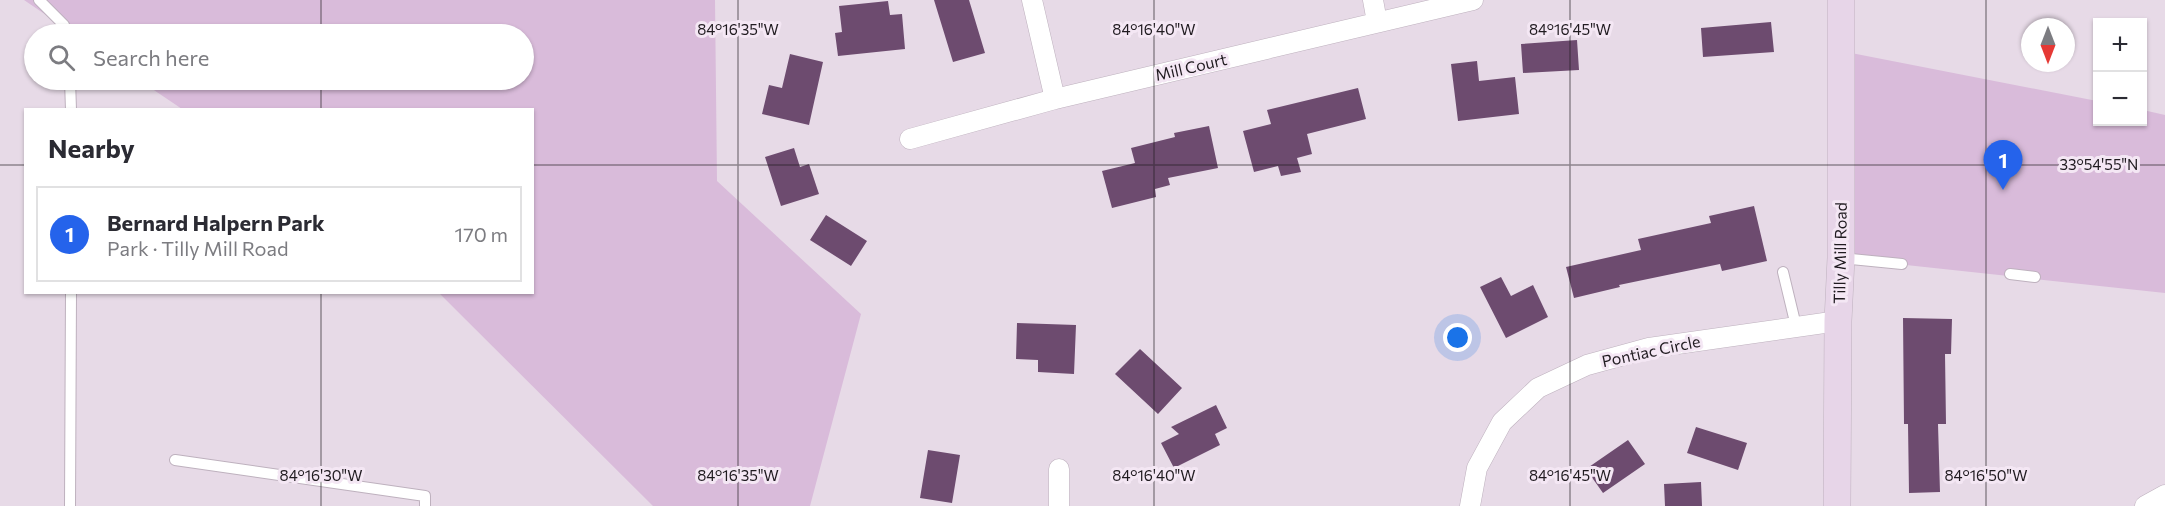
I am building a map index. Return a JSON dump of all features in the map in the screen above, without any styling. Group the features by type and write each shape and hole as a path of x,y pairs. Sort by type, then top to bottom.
{"street":[{"path":"1032,0 1054,99"},
{"path":"1373,0 1377,22"},
{"name":"Mill Court","path":"910,139 1054,99 1473,0"},
{"name":"Tilly Mill Road","path":"1837,506 1838,321 1841,258 1841,0"},
{"name":"Pontiac Circle","path":"1470,506 1476,468 1502,422 1538,388 1587,365 1649,348 1838,321"},
{"path":"1059,469 1059,506"},
{"path":"2145,506 2165,495"}],"lane":[{"path":"39,0 63,24"},
{"path":"70,90 71,108"},
{"path":"1841,258 1902,264"},
{"path":"1782,272 1796,326"},
{"path":"2010,274 2035,277"},
{"path":"70,506 71,294"},
{"path":"175,460 424,496 425,506"}],"shaded area":[{"path":"24,0 715,0 717,181 861,314 810,506 653,506 440,294 534,294 534,108 181,108 154,90 534,90 534,24 59,24"},
{"path":"1841,51 2093,100 2093,126 2147,126 2147,111 2165,115 2165,293 1841,258"}],"building":[{"path":"934,0 969,0 985,53 953,62"},
{"path":"888,1 890,15 902,14 905,49 838,56 835,33 842,32 839,6"},
{"path":"1771,22 1774,52 1703,57 1701,28"},
{"path":"1577,40 1579,70 1523,73 1521,44"},
{"path":"790,54 823,62 809,125 762,114 769,85 782,88"},
{"path":"1477,61 1479,81 1515,77 1519,114 1458,121 1451,64"},
{"path":"1358,88 1366,119 1307,134 1312,154 1297,158 1301,172 1281,176 1278,166 1254,172 1243,131 1271,124 1267,110"},
{"path":"1209,126 1218,168 1168,178 1170,185 1155,189 1156,197 1112,208 1102,171 1135,163 1131,148 1175,137 1174,133"},
{"path":"794,148 800,167 809,164 819,194 781,206 765,157"},
{"path":"1754,206 1767,261 1722,271 1720,264 1619,285 1620,287 1574,298 1566,267 1641,250 1638,239 1711,223 1709,216"},
{"path":"826,215 867,241 851,266 810,240"},
{"path":"1501,277 1511,296 1533,285 1548,317 1506,338 1480,287"},
{"path":"1903,318 1952,319 1951,354 1945,354 1946,424 1938,424 1940,492 1909,493 1908,424 1904,424"},
{"path":"1017,323 1076,325 1074,374 1038,372 1038,360 1016,359"},
{"path":"1140,349 1182,388 1158,414 1115,374"},
{"path":"1216,405 1227,428 1215,434 1220,445 1174,468 1161,443 1179,434 1171,427"},
{"path":"1696,427 1747,443 1738,470 1687,453"},
{"path":"1628,440 1645,464 1603,493 1586,469"},
{"path":"928,450 960,455 952,503 920,498"},
{"path":"1701,482 1702,506 1665,506 1664,484"}],"place":[{"name":"Bernard Halpern Park","path":"2003,190"}]}
